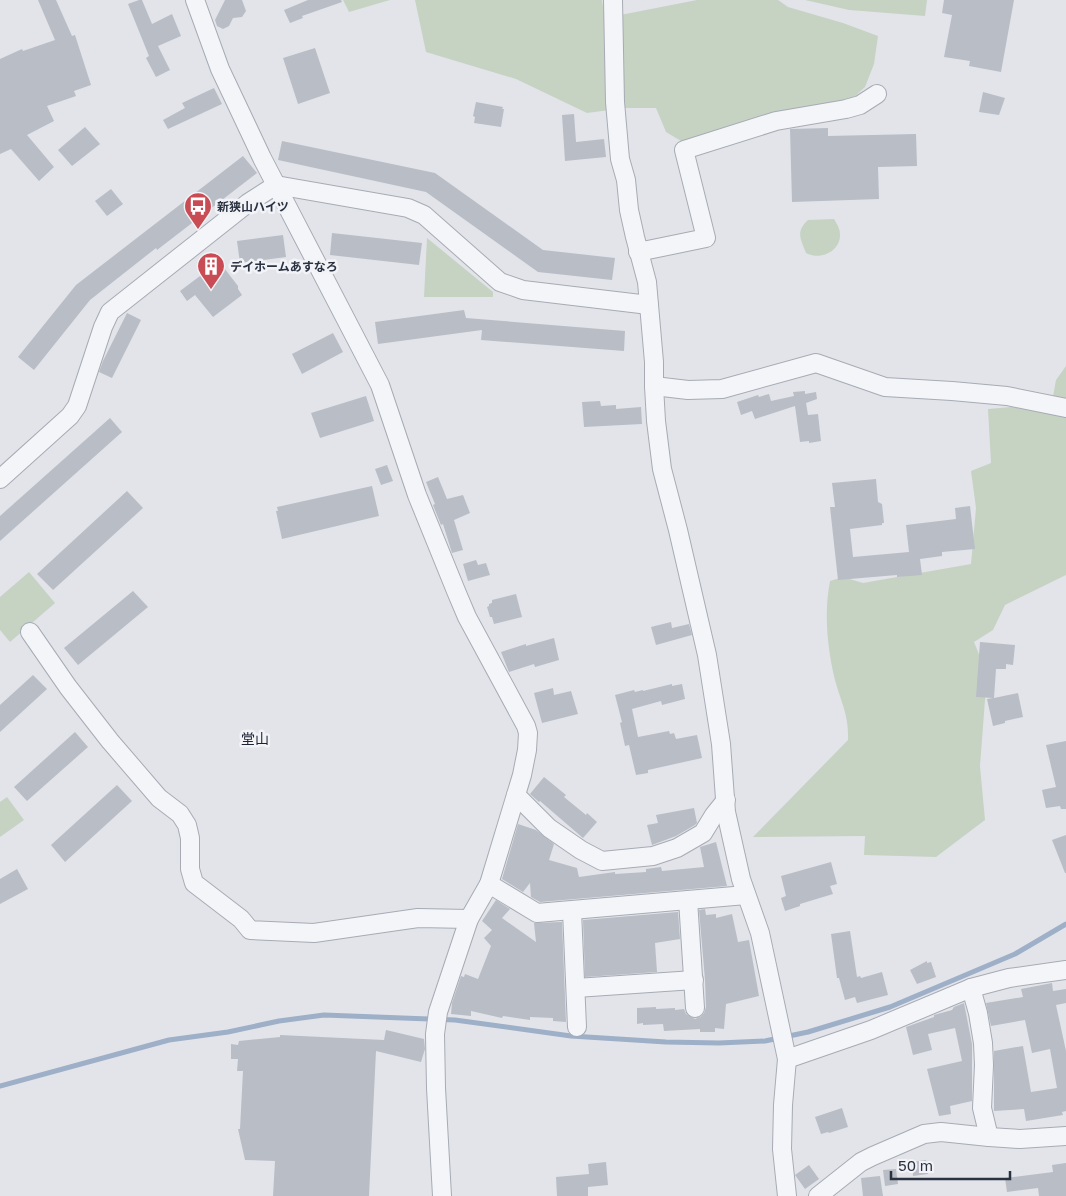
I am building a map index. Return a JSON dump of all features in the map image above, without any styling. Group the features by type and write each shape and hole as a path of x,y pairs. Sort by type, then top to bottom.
{"street":[{"path":"195,0 220,69 276,185 380,385 417,496 467,617 528,733 527,750 516,795 489,884 469,919 438,1012 435,1034 436,1088 442,1196"},
{"path":"613,0 615,102 620,160 626,180 629,210 638,252 647,282 662,469 707,655 721,744 726,812 740,879 760,933 786,1055 782,1149 787,1196"},
{"path":"638,252 706,238 684,150 776,121 846,109 860,104 877,94"},
{"path":"0,479 70,416 78,406 103,327 110,312 248,203 276,185 408,208 424,215 500,282 523,290 649,305"},
{"path":"654,386 688,390 722,388 816,363 886,387 952,390 1007,396 1066,408"},
{"path":"30,632 68,687 110,741 160,798 180,814 187,825 190,838 190,869 194,883 240,919 250,930 314,933 418,918 469,919"},
{"path":"516,795 549,828 581,850 602,861 654,856 677,848 704,833 714,815 726,800"},
{"path":"489,884 537,914 746,894"},
{"path":"688,900 695,1008"},
{"path":"572,911 577,1027"},
{"path":"786,1055 871,1030 971,988 1009,978 1066,970"},
{"path":"576,988 694,980"},
{"path":"971,988 978,1013 983,1043 982,1108 989,1138"},
{"path":"818,1196 861,1162 924,1134 941,1132 989,1138 1020,1139 1066,1136"}],"green space":[{"path":"343,0 390,0 349,12"},
{"path":"415,0 602,0 605,18 697,0 778,0 788,7 843,23 878,36 874,64 865,87 851,100 765,117 681,141 666,132 656,108 625,108 587,113 516,79 426,52"},
{"path":"805,0 927,0 925,16 849,10"},
{"path":"834,219 840,232 839,240 833,250 817,256 806,253 800,236 804,224 808,220"},
{"path":"427,238 493,292 493,297 424,297"},
{"path":"1066,366 1066,575 1005,605 993,630 974,642 987,674 980,766 985,820 936,857 864,855 865,836 753,837 848,740 846,714 834,676 828,640 827,605 830,581 843,577 863,583 971,564 976,508 971,471 991,463 988,409 1011,407 1050,413 1056,380"},
{"path":"29,572 55,603 10,642 0,630 0,597"},
{"path":"7,797 24,820 0,837 0,802"}],"building":[{"path":"38,0 56,0 72,36 75,35 91,85 74,91 76,96 47,106 54,121 27,135 54,167 39,181 11,149 0,154 0,59 22,49 23,51 55,40"},
{"path":"142,0 152,24 172,14 181,36 158,46 170,70 156,77 146,58 149,56 128,4"},
{"path":"225,0 242,0 246,11 242,17 233,18 229,26 223,29 217,26 215,20"},
{"path":"308,0 341,0 342,2 302,16 303,18 290,23 284,10"},
{"path":"944,0 1014,0 1001,72 969,66 970,61 944,57 952,15 942,13"},
{"path":"315,48 330,93 298,104 283,58"},
{"path":"214,88 222,104 168,129 163,120 185,108 182,103"},
{"path":"983,92 1005,98 999,115 979,112"},
{"path":"476,102 503,107 501,127 474,123 475,117 473,116"},
{"path":"574,114 576,142 604,139 606,157 565,161 562,115"},
{"path":"85,127 100,144 72,166 58,150"},
{"path":"828,128 828,136 916,134 917,166 878,167 879,199 792,202 790,129"},
{"path":"282,141 435,173 543,250 615,258 612,280 538,272 426,192 278,160"},
{"path":"243,156 257,173 90,300 34,370 18,357 76,285"},
{"path":"111,189 123,204 107,216 95,201"},
{"path":"332,233 422,243 419,265 330,255"},
{"path":"283,235 286,257 240,263 237,241"},
{"name":"デイホームあすなろ","path":"216,264 221,264 238,286 242,295 213,317 195,295 187,301 180,291"},
{"path":"464,310 466,318 625,331 624,351 481,340 482,330 378,344 375,322"},
{"path":"127,313 141,320 112,378 99,372"},
{"path":"333,333 343,352 302,374 292,354"},
{"path":"805,391 805,394 816,392 817,399 806,403 808,415 818,414 821,441 800,442 795,406 755,419 752,411 741,415 737,402 758,395 759,397 769,394 771,401 794,396 793,392"},
{"path":"366,396 374,421 320,438 311,413"},
{"path":"600,401 601,406 616,405 616,409 641,407 642,424 584,427 582,402"},
{"path":"110,418 122,432 0,541 0,516"},
{"path":"387,465 393,481 381,485 375,469"},
{"path":"438,477 447,499 463,495 470,513 454,520 463,550 452,553 443,524 441,525 426,482"},
{"path":"876,479 878,502 882,504 884,523 882,525 850,529 853,557 909,552 906,525 956,519 955,508 970,506 975,549 942,552 942,556 920,559 922,575 838,580 830,507 835,507 832,483"},
{"path":"372,486 379,516 282,539 276,511 278,511 277,507"},
{"path":"127,491 143,508 53,590 37,574"},
{"path":"476,560 478,565 486,563 490,575 468,581 463,564"},
{"path":"133,591 148,607 78,665 64,648"},
{"path":"516,594 522,617 494,624 487,607 489,604 492,603 492,600"},
{"path":"671,622 672,628 689,624 692,635 656,645 651,627"},
{"path":"554,638 559,660 535,667 534,664 509,672 501,652"},
{"path":"980,642 1015,645 1013,665 1006,664 1006,669 996,669 994,698 1018,693 1023,717 993,726 987,699 993,698 976,697"},
{"path":"33,675 47,689 0,732 0,705"},
{"path":"672,684 672,686 682,684 685,699 662,705 661,701 632,709 638,737 669,731 670,734 674,733 676,739 697,735 702,758 648,770 648,773 636,775 629,745 625,746 620,723 622,722 615,695"},
{"path":"553,688 554,695 571,691 578,714 542,723 534,693"},
{"path":"75,732 88,747 27,801 14,787"},
{"path":"1066,741 1066,809 1061,809 1060,806 1046,808 1042,790 1056,787 1046,745"},
{"path":"544,777 566,795 564,797 597,822 583,838 530,794"},
{"path":"117,785 132,801 65,862 51,845"},
{"path":"694,808 697,823 695,825 676,836 652,845 647,825 658,823 656,815"},
{"path":"518,824 536,830 554,844 549,860 577,868 579,877 615,872 615,874 646,872 646,869 661,867 662,871 704,867 700,847 716,842 727,886 540,902 531,897 530,883 523,892 502,879"},
{"path":"1066,835 1066,873 1065,873 1052,840"},
{"path":"831,862 837,884 830,886 833,894 800,904 800,906 785,911 781,898 786,896 781,876"},
{"path":"17,869 28,889 0,904 0,879"},
{"path":"496,900 510,909 502,918 536,942 534,923 562,922 566,1022 553,1021 553,1018 530,1017 530,1020 503,1016 502,1018 471,1011 471,1016 451,1014 452,1003 461,976 464,977 465,974 478,979 491,946 484,938 492,930 482,921"},
{"path":"705,909 706,915 716,914 716,918 732,914 738,942 749,940 759,996 726,1004 724,1029 715,1028 715,1032 700,1032 700,1029 664,1031 663,1024 637,1024 637,1008 684,1009 686,1014 695,1019 704,1013 706,1007 705,980 699,910"},
{"path":"678,912 680,939 655,943 657,972 585,977 583,920"},
{"path":"850,931 857,977 860,976 861,978 882,972 888,995 857,1003 855,997 845,1000 839,978 837,978 831,934"},
{"path":"927,961 927,963 931,962 936,977 917,984 910,970"},
{"path":"1052,983 1053,991 1066,989 1066,1003 1056,1005 1066,1051 1066,1111 1062,1112 1063,1115 1026,1121 1024,1109 994,1111 994,1051 1023,1046 1031,1092 1057,1088 1050,1049 1032,1053 1025,1020 991,1026 986,1003 1023,997 1021,989"},
{"path":"964,1003 972,1044 972,1101 950,1106 951,1114 939,1116 927,1069 962,1061 955,1028 928,1034 932,1050 913,1055 906,1027 934,1017 934,1015 952,1010 954,1007"},
{"path":"386,1030 424,1039 425,1049 421,1062 376,1051 369,1196 273,1196 275,1161 245,1160 238,1129 240,1129 243,1071 237,1071 238,1059 231,1059 231,1044 238,1045 239,1041 280,1037 280,1035 384,1040"},
{"path":"842,1108 848,1127 821,1134 815,1117"},
{"path":"926,1160 928,1174 913,1176 912,1162"},
{"path":"606,1162 608,1185 588,1187 588,1196 557,1196 556,1177 589,1174 588,1164"},
{"path":"1066,1163 1066,1196 1039,1196 1038,1188 1007,1192 1005,1178 1053,1172 1052,1165"},
{"path":"809,1165 819,1179 805,1189 795,1175"},
{"path":"896,1169 898,1184 885,1186 883,1170"},
{"path":"880,1176 883,1196 863,1196 861,1178"}],"waterway":[{"path":"0,1086 169,1040 324,1015 455,1020 571,1036 666,1042 719,1043 765,1041 808,1032 890,1007 1015,954 1066,924"}],"place":[{"name":"新狭山ハイツ","path":"198,230"},
{"name":"デイホームあすなろ","path":"211,290"}],"district":[{"name":"堂山","path":"255,738"}]}
